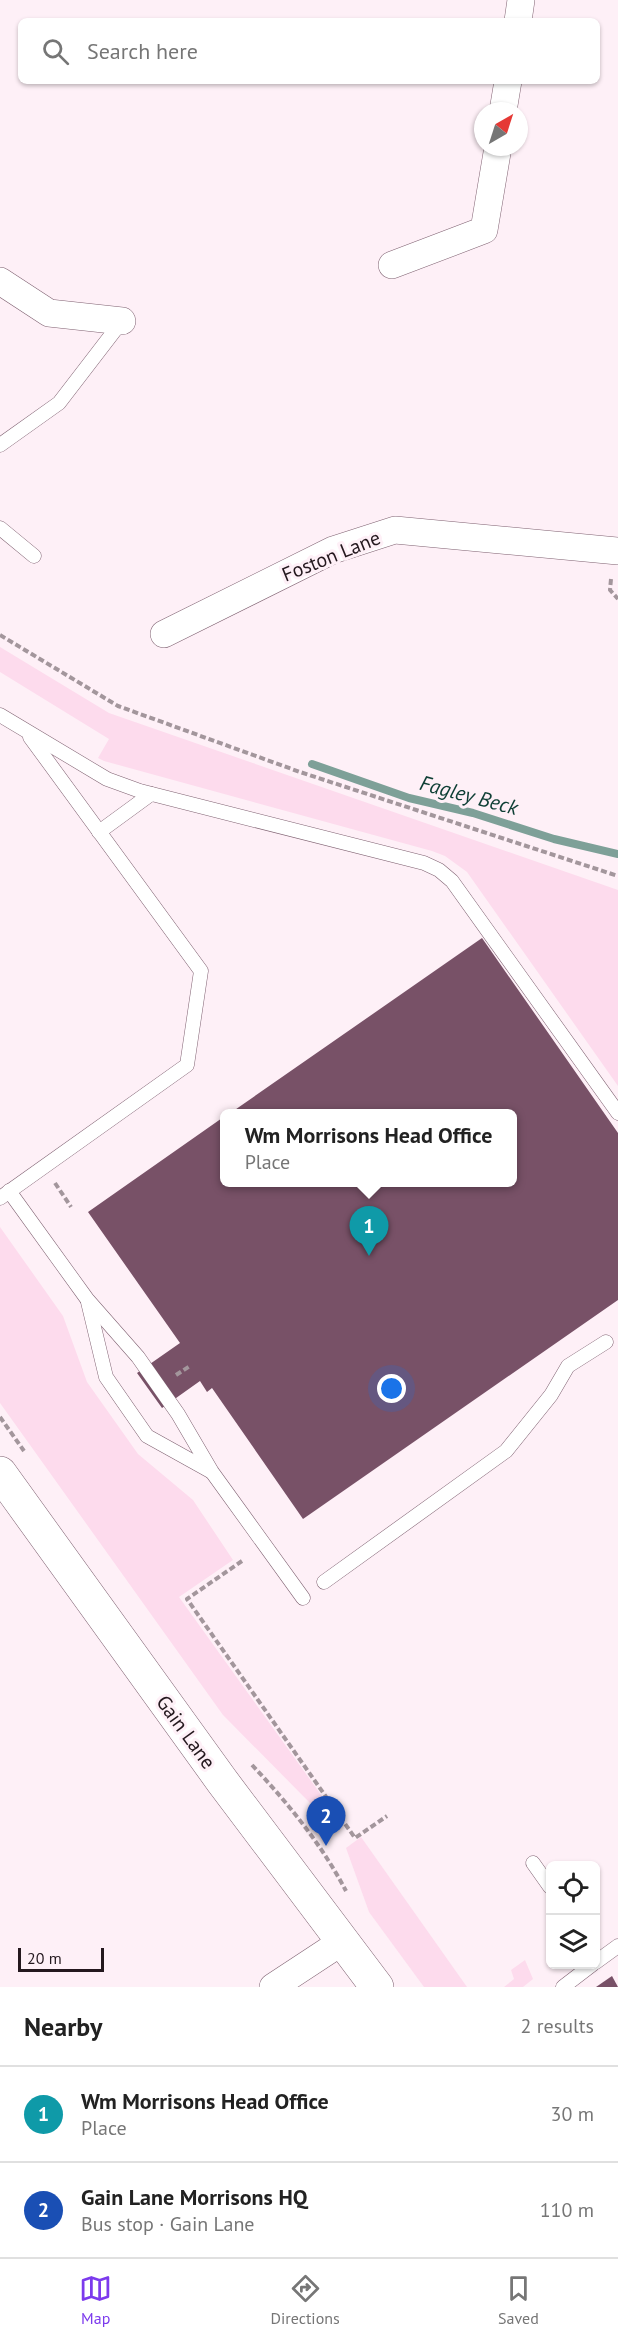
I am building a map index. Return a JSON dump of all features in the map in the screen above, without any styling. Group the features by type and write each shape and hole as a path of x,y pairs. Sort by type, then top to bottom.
{"street":[{"path":"518,18 521,0"},
{"path":"504,102 508,84"},
{"path":"392,265 484,230 496,156"},
{"path":"0,281 49,313 122,321"},
{"name":"Foston Lane","path":"164,634 333,550 395,530 618,551"},
{"name":"Gain Lane","path":"0,1473 222,1781 376,1987"},
{"path":"273,1987 343,1941"}],"lane":[{"path":"0,445 59,403 122,321"},
{"path":"0,528 34,556"},
{"path":"0,715 107,779 151,794 424,863 439,870 452,881 618,1113"},
{"path":"26,730 201,971 187,1065 5,1195 87,1299 138,1357 178,1414 212,1472 303,1598"},
{"path":"99,832 151,794"},
{"path":"87,1299 106,1377 147,1436 212,1472"},
{"path":"324,1582 506,1451 550,1395 568,1366 606,1342"},
{"path":"533,1863 546,1881"},
{"path":"600,1956 618,1946"},
{"path":"563,1987 583,1969"}],"path":[{"path":"0,635 118,706 300,772 618,876"},
{"path":"44,1167 71,1207"},
{"path":"242,1561 187,1599 355,1838 387,1816"}],"shaded area":[{"path":"0,647 109,713 618,890 618,1086 467,872 445,856 104,761 98,758 109,739 0,672"},
{"path":"0,1227 63,1316 87,1382 138,1454 193,1500 233,1560 179,1597 342,1824 334,1829 318,1819 310,1803 223,1715 0,1403"},
{"path":"361,1837 467,1987 424,1987 369,1912 346,1848"},
{"path":"525,1960 533,1979 523,1987 504,1987 514,1979 511,1970"}],"building":[{"path":"482,938 618,1133 618,1300 303,1519 212,1388 207,1392 200,1381 162,1408 137,1373 180,1343 88,1212 220,1120 220,1187 517,1187 517,1109 236,1109"},
{"path":"612,1976 618,1987 596,1987"}],"waterway":[{"name":"Fagley Beck","path":"312,764 409,798 473,813 554,839 618,854"}],"place":[{"name":"Wm Morrisons Head Office","path":"369,1256"},
{"name":"Gain Lane Morrisons HQ","path":"326,1846"}]}
